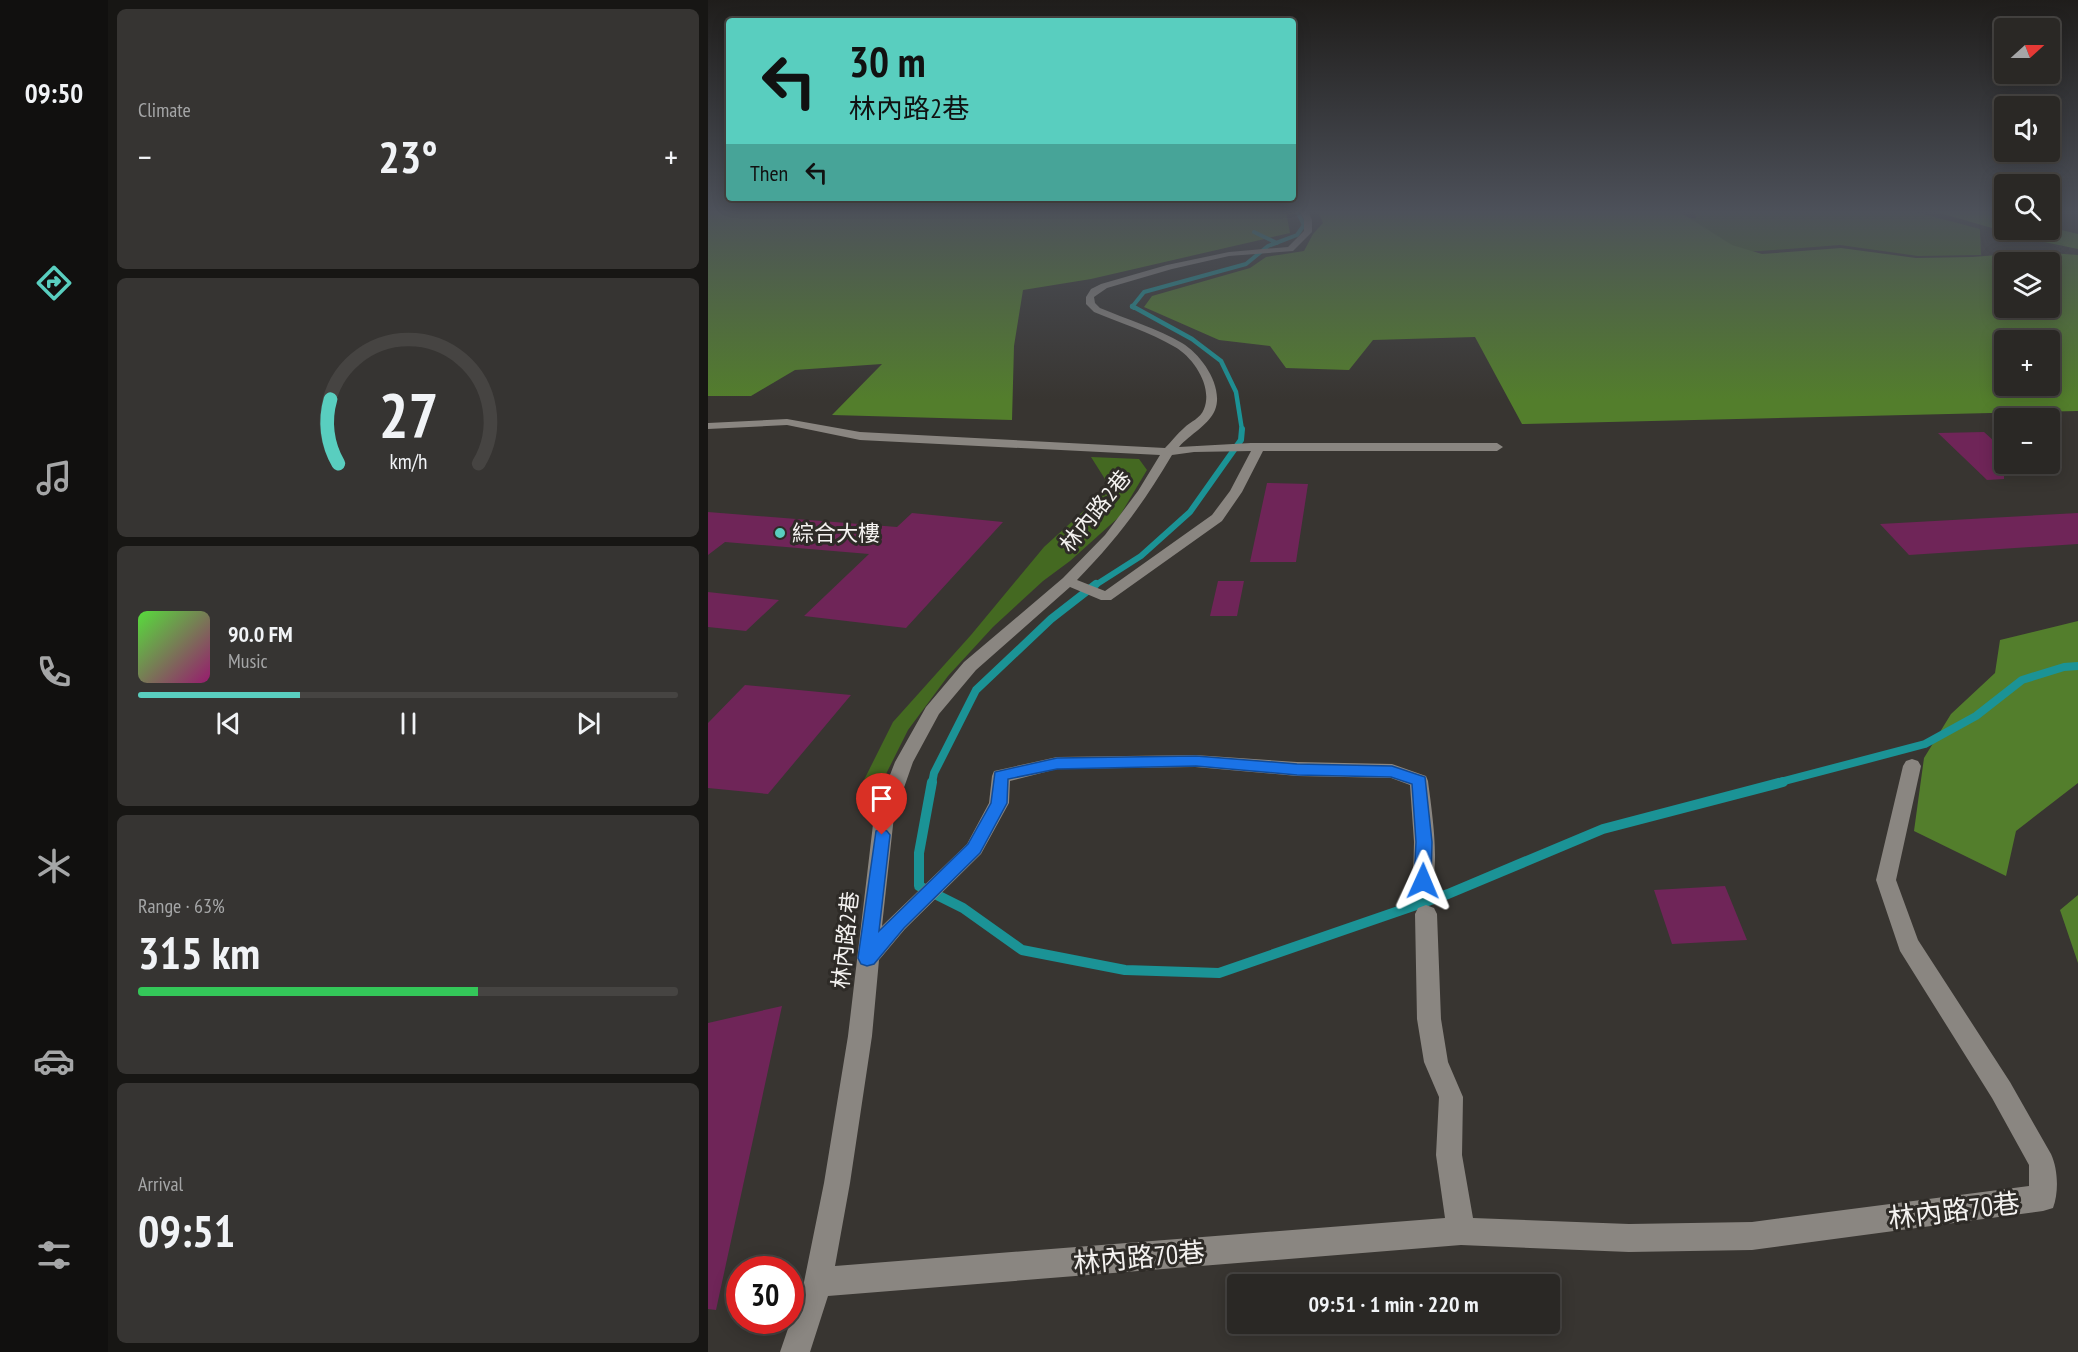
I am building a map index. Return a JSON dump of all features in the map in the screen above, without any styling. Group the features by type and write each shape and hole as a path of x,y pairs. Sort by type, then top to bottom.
{"street":[{"name":"林內路2巷","path":"795,1352 818,1282 837,1183 856,1058 884,816 904,762 932,711 970,666 1068,581 1110,538 1168,452 1190,428 1201,422 1211,409 1213,395 1205,372 1188,352 1179,345 1097,310 1091,304 1090,297 1094,291 1113,282 1143,274"},
{"name":"林內路2巷","path":"708,426 787,422 860,436 1168,452"},
{"path":"1068,581 1103,593 1106,597 1217,518 1236,492 1255,447"},
{"path":"1168,452 1194,448 1255,447 1497,447"},
{"path":"867,958 897,923 974,849 999,803 1001,776 1057,763 1196,761 1297,769 1392,771 1419,781 1424,842 1423,881"},
{"name":"林內路70巷","path":"818,1282 1461,1231 1629,1238 1752,1236 2043,1198 2042,1163 2001,1090 1908,944 1886,880 1912,766"},
{"path":"1426,914 1429,1019 1436,1062 1451,1097 1449,1155 1461,1231"}],"green space":[{"path":"708,274 1112,274 1023,290 1014,346 1012,420 832,415 882,364 795,370 751,396 708,396"},
{"path":"1229,274 1994,274 1994,318 2060,318 2060,274 2078,274 2078,411 2060,411 2060,408 1994,408 1994,413 1522,424 1475,337 1373,340 1349,370 1286,368 1270,346 1219,340 1144,307 1152,296"},
{"path":"1091,457 1139,459 1147,470 1119,517 993,627 948,676 908,730 880,786 864,780 893,722 971,635 1044,547 1110,487"},
{"path":"2078,621 2078,783 2016,831 2006,876 1914,831 1924,758 1951,714 1995,673 2000,640"},
{"path":"2078,895 2078,963 2060,910"}],"building":[{"path":"1984,432 1994,441 1994,474 2004,474 2004,479 1987,480 1938,433"},
{"path":"1267,483 1308,484 1296,562 1250,562"},
{"path":"708,512 897,527 912,513 1003,522 906,628 804,616 869,554 725,542 708,555"},
{"path":"2078,513 2078,544 1909,555 1880,524"},
{"path":"1218,581 1244,581 1237,616 1210,616"},
{"name":"綜合大樓","path":"708,592 779,600 746,631 708,627"},
{"path":"745,685 851,695 768,794 708,788 708,723"},
{"path":"1725,886 1747,940 1672,944 1654,890"},
{"path":"782,1006 716,1310 708,1309 708,1023"}],"waterway":[{"path":"1133,306 1144,292 1209,274"},
{"path":"1133,306 1192,339 1221,361 1236,392 1242,430"},
{"path":"1094,586 1141,556 1190,512 1241,440 1242,430"},
{"path":"932,783 934,773 976,690 1051,619 1096,584"},
{"path":"1777,783 1925,744 1976,716 2022,680 2064,667 2078,666"},
{"path":"932,782 919,853 919,886 963,908 1022,950 1125,970 1219,973 1448,894 1603,829 1783,782"}],"place":[{"name":"綜合大樓","path":"780,533"}],"route":[{"path":"882,835 867,958 897,923 974,849 999,803 1001,776 1057,763 1139,760 1196,761 1297,769 1392,771 1419,781 1424,842 1421,869 1423,881"}]}
